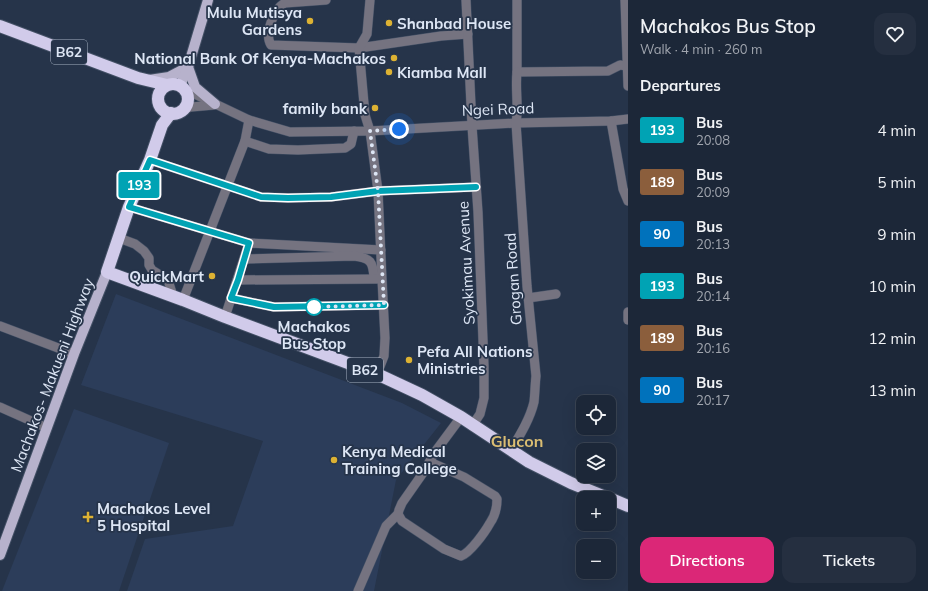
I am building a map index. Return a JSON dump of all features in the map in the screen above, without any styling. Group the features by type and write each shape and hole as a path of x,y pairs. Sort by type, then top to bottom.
{"highway":[{"name":"B62","path":"0,26 142,79 167,85 176,84 182,88"},
{"name":"B62","path":"142,79 164,109"},
{"path":"107,272 129,207 150,160 162,125 164,109 159,95 160,91 167,85"},
{"path":"164,109 176,113 184,109 188,100 182,88"},
{"name":"B62","path":"107,272 377,374 422,395 547,472 590,491"},
{"name":"B62","path":"616,501 628,506"}],"main road":[{"path":"182,88 208,0"},
{"path":"142,79 169,77 188,67"},
{"path":"188,67 195,87 215,104"},
{"name":"Machakos- Makueni Highway","path":"0,555 74,354 107,272"}],"street":[{"path":"326,0 286,3 282,5 276,12 271,22 268,39 271,45 359,48 441,36 468,34"},
{"path":"370,0 367,34 359,48 365,115 370,131 378,191 380,250 378,279"},
{"name":"Syokimau Avenue","path":"466,0 479,228 484,366 484,398 480,414 472,426"},
{"name":"Grogan Road","path":"511,450 519,438 531,412 534,401 536,376 528,298 516,123 518,114 515,83 518,0"},
{"path":"625,0 628,86"},
{"path":"516,72 608,71 620,66 627,66"},
{"name":"Ngei Road","path":"182,88 249,120 290,132 370,131 516,123 612,122 628,119"},
{"path":"184,109 215,104"},
{"path":"178,298 210,231 228,187 246,141 249,120"},
{"path":"612,122 623,189 628,201"},
{"path":"246,141 269,149 305,150 345,148 351,144 354,131"},
{"path":"150,160 261,197 331,197 378,191 476,187"},
{"path":"129,207 249,243 380,250"},
{"path":"119,238 135,244 144,251 149,258 149,265 152,270 168,280 178,298"},
{"path":"225,317 249,243"},
{"path":"244,259 354,256 366,258 371,262 378,279 384,305 384,356 377,374"},
{"path":"238,280 378,279"},
{"path":"528,298 556,294"},
{"path":"231,298 274,307 384,305"},
{"path":"628,312 628,320"},
{"path":"0,326 74,354"},
{"path":"0,407 47,428"},
{"path":"358,591 386,526 398,514 398,510 402,503 460,417"},
{"path":"398,514 402,521 444,549 461,556 468,552 490,524 497,504 497,499 495,496 464,477 430,462"}],"shaded area":[{"name":"Kenya Medical Training College","path":"116,294 402,403 441,423 396,480 374,591 127,591 145,539 233,526 263,441 81,385"},
{"name":"Machakos Level 5 Hospital","path":"74,409 169,443 119,591 2,591"}],"bus line":[{"name":"193","path":"384,305 274,307 231,298 249,243 129,207 150,160 261,197 331,197 378,191 476,187"}],"place":[{"name":"Mulu Mutisya Gardens","path":"310,21"},
{"name":"Shanbad House","path":"389,23"},
{"name":"National Bank Of Kenya-Machakos","path":"394,58"},
{"name":"Kiamba Mall","path":"389,72"},
{"name":"family bank","path":"375,108"},
{"name":"QuickMart","path":"212,276"},
{"name":"Machakos Bus Stop","path":"314,307"},
{"name":"Pefa All Nations Ministries","path":"409,360"},
{"name":"Kenya Medical Training College","path":"334,460"},
{"name":"Machakos Level 5 Hospital","path":"88,517"}],"district":[{"name":"Glucon","path":"517,441"}],"route":[{"path":"314,307 384,305 378,191 370,131 399,129"}]}
